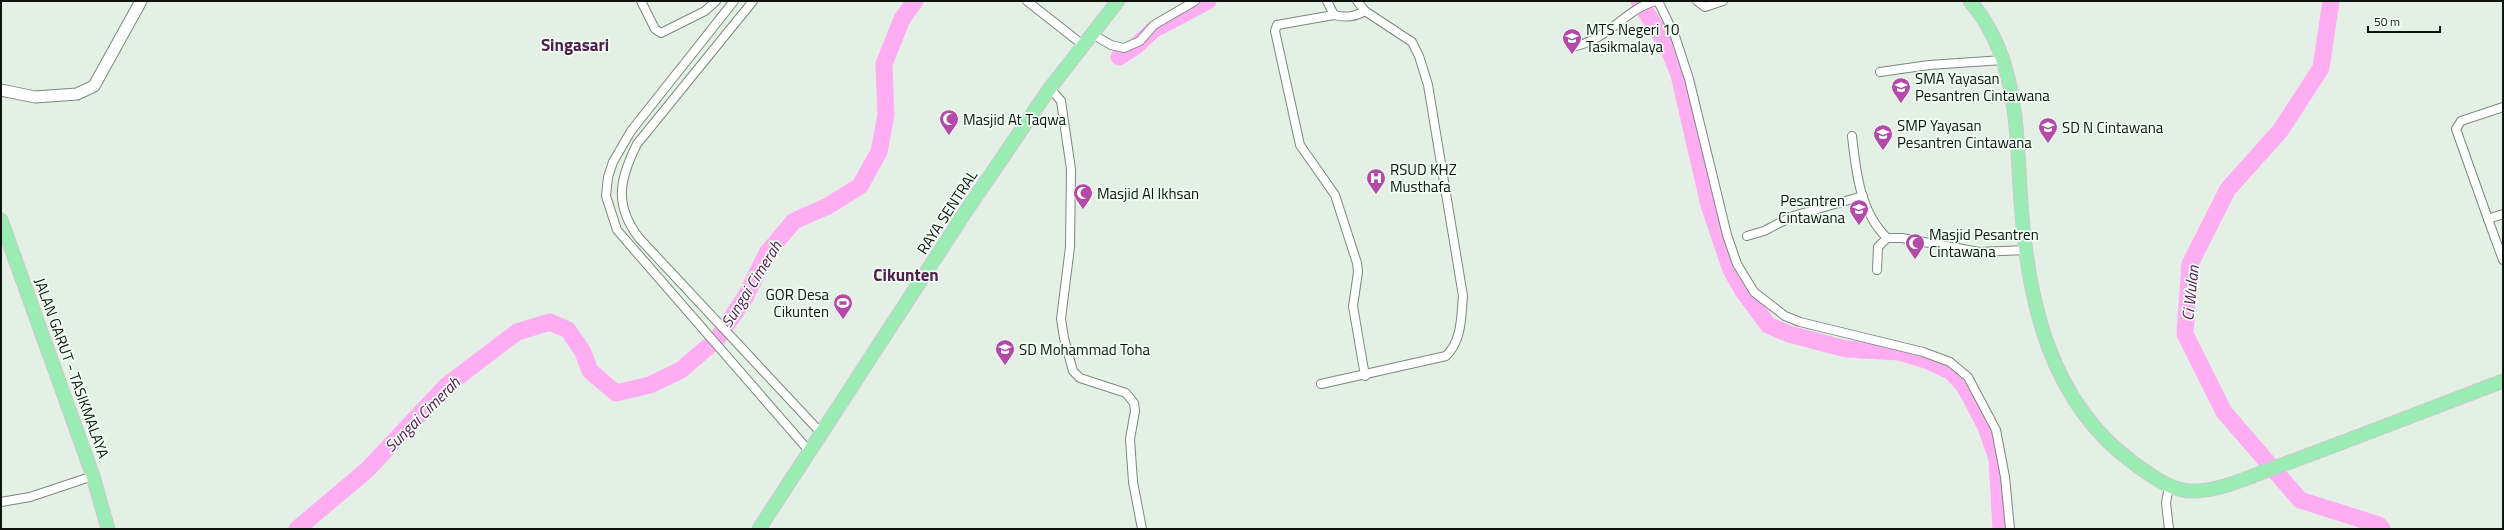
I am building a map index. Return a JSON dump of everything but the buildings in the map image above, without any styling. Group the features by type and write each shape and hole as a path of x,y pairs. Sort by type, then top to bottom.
{"main road":[{"path":"1,90 34,97 77,94 94,86 141,1"},
{"name":"RAYA SENTRAL","path":"759,529 966,211 1050,88 1118,1"},
{"path":"1970,1 1992,31 2003,60 2016,118 2026,250 2035,305 2044,335 2072,398 2092,428 2114,450 2169,486 2185,491 2197,491 2227,485 2503,381"},
{"name":"JALAN GARUT - TASIKMALAYA","path":"1,220 94,476 108,529"}],"street":[{"path":"641,1 655,29 661,32 705,11 716,1"},
{"path":"734,1 631,131 613,162 608,177 606,196 617,230 679,304 709,336 810,452"},
{"path":"753,1 637,144 625,168 621,190 629,225 719,326 822,434"},
{"path":"1027,1 1083,45"},
{"path":"1092,34 1111,45 1124,48 1140,40 1154,25 1195,1"},
{"path":"1327,1 1334,15"},
{"path":"1321,384 1365,376 1446,356 1455,347 1461,324 1463,296 1428,85 1419,56 1412,42 1365,11 1357,1"},
{"path":"1576,46 1601,37 1646,4 1657,1 1675,36 1688,79 1727,235 1737,264 1754,292 1785,316 1800,322 1923,352 1950,362 1968,377 1996,430 2005,477 2010,529"},
{"path":"1697,1 1705,7 1723,1"},
{"path":"1365,11 1356,16 1345,18 1334,15 1278,25 1274,32 1300,145 1335,195 1357,263 1358,272 1353,306 1365,376"},
{"path":"1880,72 1929,65 2003,60"},
{"path":"1050,88 1061,101 1070,169 1070,247 1061,319 1064,338 1073,371 1080,378 1126,394 1134,403 1135,411 1130,439 1133,482 1142,529"},
{"path":"664,90 673,98"},
{"path":"2503,107 2461,121 2456,129 2503,260"},
{"path":"1852,136 1856,168 1871,220 1887,238"},
{"path":"1747,236 1764,231 1793,216 1863,196"},
{"path":"2488,219 2503,214"},
{"path":"1877,270 1878,247 1887,238 1902,238 1979,252 2026,250"},
{"path":"709,336 719,326"},
{"path":"1,502 30,497 94,476"},
{"path":"2169,486 2166,503 2169,529"}],"waterway":[{"name":"Sungai Cimerah","path":"297,529 367,470 446,386 517,332 550,322 568,330 583,352 590,371 616,393 650,385 681,370 717,339 746,296 767,253 794,221 828,206 860,186 879,152 886,115 884,64 902,19 915,1"},
{"path":"1119,57 1136,46 1153,30 1208,1"},
{"path":"1639,1 1668,47 1679,75 1709,205 1731,270 1743,291 1768,325 1789,334 1846,349 1899,352 1928,361 1950,371 1962,383 1972,400 1986,427 1997,459 2001,529"},
{"name":"Ci Wulan","path":"2331,1 2321,68 2280,131 2228,189 2190,264 2185,334 2224,412 2300,500 2379,525 2382,529"}],"place":[{"name":"MTS Negeri 10 Tasikmalaya","path":"1572,55"},
{"name":"SMA Yayasan Pesantren Cintawana","path":"1901,104"},
{"name":"Masjid At Taqwa","path":"949,136"},
{"name":"SD N Cintawana","path":"2048,144"},
{"name":"SMP Yayasan Pesantren Cintawana","path":"1883,151"},
{"name":"RSUD KHZ Musthafa","path":"1376,195"},
{"name":"Masjid Al Ikhsan","path":"1083,210"},
{"name":"Pesantren Cintawana","path":"1859,226"},
{"name":"Masjid Pesantren Cintawana","path":"1915,260"},
{"name":"GOR Desa Cikunten","path":"843,320"},
{"name":"SD Mohammad Toha","path":"1005,366"}],"district":[{"name":"Singasari","path":"575,45"},
{"name":"Cikunten","path":"906,275"}]}
